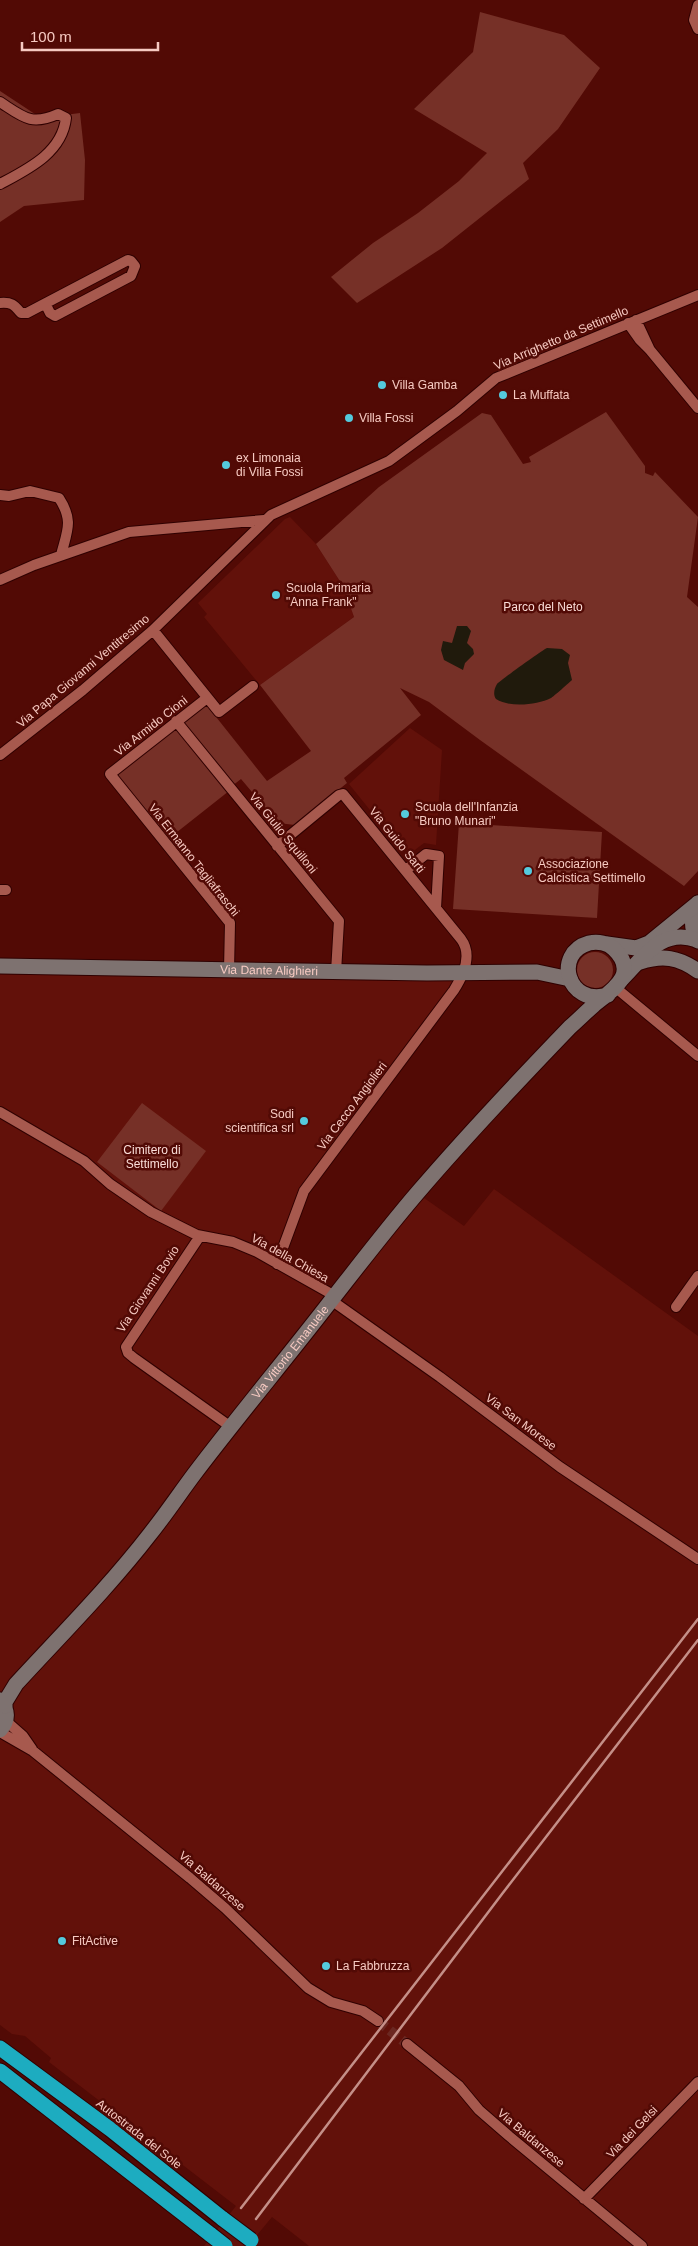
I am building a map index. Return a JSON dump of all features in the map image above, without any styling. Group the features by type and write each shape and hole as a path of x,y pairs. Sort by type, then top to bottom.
{"highway":[{"name":"Autostrada del Sole","path":"0,2048 110,2129 255,2243"},
{"path":"0,2071 225,2246"}],"main road":[{"path":"698,903 692,922 698,940"},
{"path":"571,1026 577,1011 569,963 572,956 581,946 587,943 600,942 631,948 640,947 649,943 698,903"},
{"name":"Via Vittorio Emanuele","path":"2,1714 5,1702 16,1684 130,1558 230,1427 417,1193 462,1142 571,1026 615,988 638,962 657,945 670,937 681,935 698,940"},
{"path":"573,984 590,997 615,988 623,964 620,956 608,945 600,942"},
{"name":"Via Dante Alighieri","path":"0,966 336,972 537,972 552,968 572,956"},
{"path":"638,962 660,957 676,958 698,971"},
{"name":"Via Dante Alighieri","path":"537,972 573,984"}],"street":[{"path":"698,6 694,20 698,29"},
{"path":"0,102 26,120 44,121 58,114 66,118 64,131 48,155 27,170 0,184"},
{"path":"0,303 13,304 23,314 46,305 128,260 131,260 136,266 131,276 55,316 50,313 46,305"},
{"name":"Via Arrighetto da Settimello","path":"0,580 61,555 129,532 264,520 279,510 391,460 496,378 698,295"},
{"path":"632,321 650,350 698,408"},
{"path":"0,495 7,496 30,491 58,498 69,515 69,524 61,555"},
{"name":"Via Papa Giovanni Ventitresimo","path":"0,755 84,690 154,630 264,520"},
{"path":"154,630 220,712 253,686"},
{"name":"Via Armido Cioni","path":"110,774 207,698"},
{"name":"Via Giulio Squilloni","path":"176,721 339,920 336,972"},
{"name":"Via Ermanno Tagliafraschi","path":"110,774 230,923 229,970"},
{"name":"Via Guido Sarti","path":"277,846 342,794 465,944 465,973"},
{"path":"406,870 426,854 439,856 436,908"},
{"name":"Via Cecco Angiolieri","path":"277,1264 304,1191 465,973"},
{"path":"615,988 698,1056"},
{"name":"Via della Chiesa","path":"0,1112 84,1161 110,1184 151,1212 200,1236 233,1242 257,1252 333,1298"},
{"name":"Via Giovanni Bovio","path":"200,1236 126,1347 128,1353 134,1358 230,1427"},
{"path":"676,1308 698,1276"},
{"name":"Via San Morese","path":"333,1298 560,1466 698,1559"},
{"name":"Via Baldanzese","path":"2,1714 23,1736 33,1751 216,1900 308,1988 331,2002 363,2011 378,2021"},
{"name":"Via Baldanzese","path":"407,2044 459,2086 479,2110 642,2246"},
{"name":"Via dei Gelsi","path":"584,2199 698,2082"}],"shaded area":[{"name":"Scuola Primaria \"Anna Frank\"","path":"290,517 316,544 343,586 354,617 260,685 204,617 207,614 198,603 285,519"},
{"path":"457,626 467,626 471,631 467,643 473,649 474,654 465,663 463,670 444,660 441,650 443,641 452,643"},
{"path":"547,648 562,649 570,655 568,663 572,680 551,698 538,702 509,704 496,699 494,692 497,684"},
{"name":"Scuola dell'Infanzia \"Bruno Munari\"","path":"410,728 442,750 436,845 424,843 407,856 349,784"},
{"path":"0,966 465,973 304,1191 277,1264 335,1295 417,1193 464,1226 494,1189 698,1336 698,2246 309,2246 272,2217 248,2246 204,2246 236,2206 49,2062 51,2058 25,2036 12,2034 0,2025"}],"green space":[{"path":"480,12 564,35 600,68 558,129 523,163 529,179 442,248 357,303 331,277 373,243 418,213 459,181 487,153 414,109 473,52"},
{"path":"0,91 41,118 80,113 85,160 84,200 24,206 0,222"},
{"name":"Parco del Neto","path":"606,412 645,466 645,473 653,476 655,472 698,517 687,597 698,607 698,871 684,886 429,702 400,688 421,715 344,778 347,783 295,825 278,823 241,779 232,786 181,722 205,703 267,781 311,751 260,685 354,617 343,586 316,544 379,487 482,413 491,415 523,464 531,462 529,457"},
{"path":"174,727 177,728 229,791 167,840 116,777 116,774"},
{"name":"Associazione Calcistica Settimello","path":"459,823 602,832 597,918 453,909"},
{"path":"595,952 602,953 608,957 612,963 612,977 608,983 602,987 595,988 588,987 582,983 578,977 577,970 578,963 582,957 588,953"},
{"name":"Cimitero di Settimello","path":"142,1103 206,1151 161,1211 97,1162"}],"tunnel":[{"path":"378,2021 407,2044"}],"railway":[{"path":"241,2208 698,1619"},
{"path":"256,2219 502,1894 698,1640"}],"place":[{"name":"Villa Gamba","path":"382,385"},
{"name":"La Muffata","path":"503,395"},
{"name":"Villa Fossi","path":"349,418"},
{"name":"ex Limonaia di Villa Fossi","path":"226,465"},
{"name":"Scuola Primaria \"Anna Frank\"","path":"276,595"},
{"name":"Scuola dell'Infanzia \"Bruno Munari\"","path":"405,814"},
{"name":"Associazione Calcistica Settimello","path":"528,871"},
{"name":"Sodi scientifica srl","path":"304,1121"},
{"name":"FitActive","path":"62,1941"},
{"name":"La Fabbruzza","path":"326,1966"}]}
